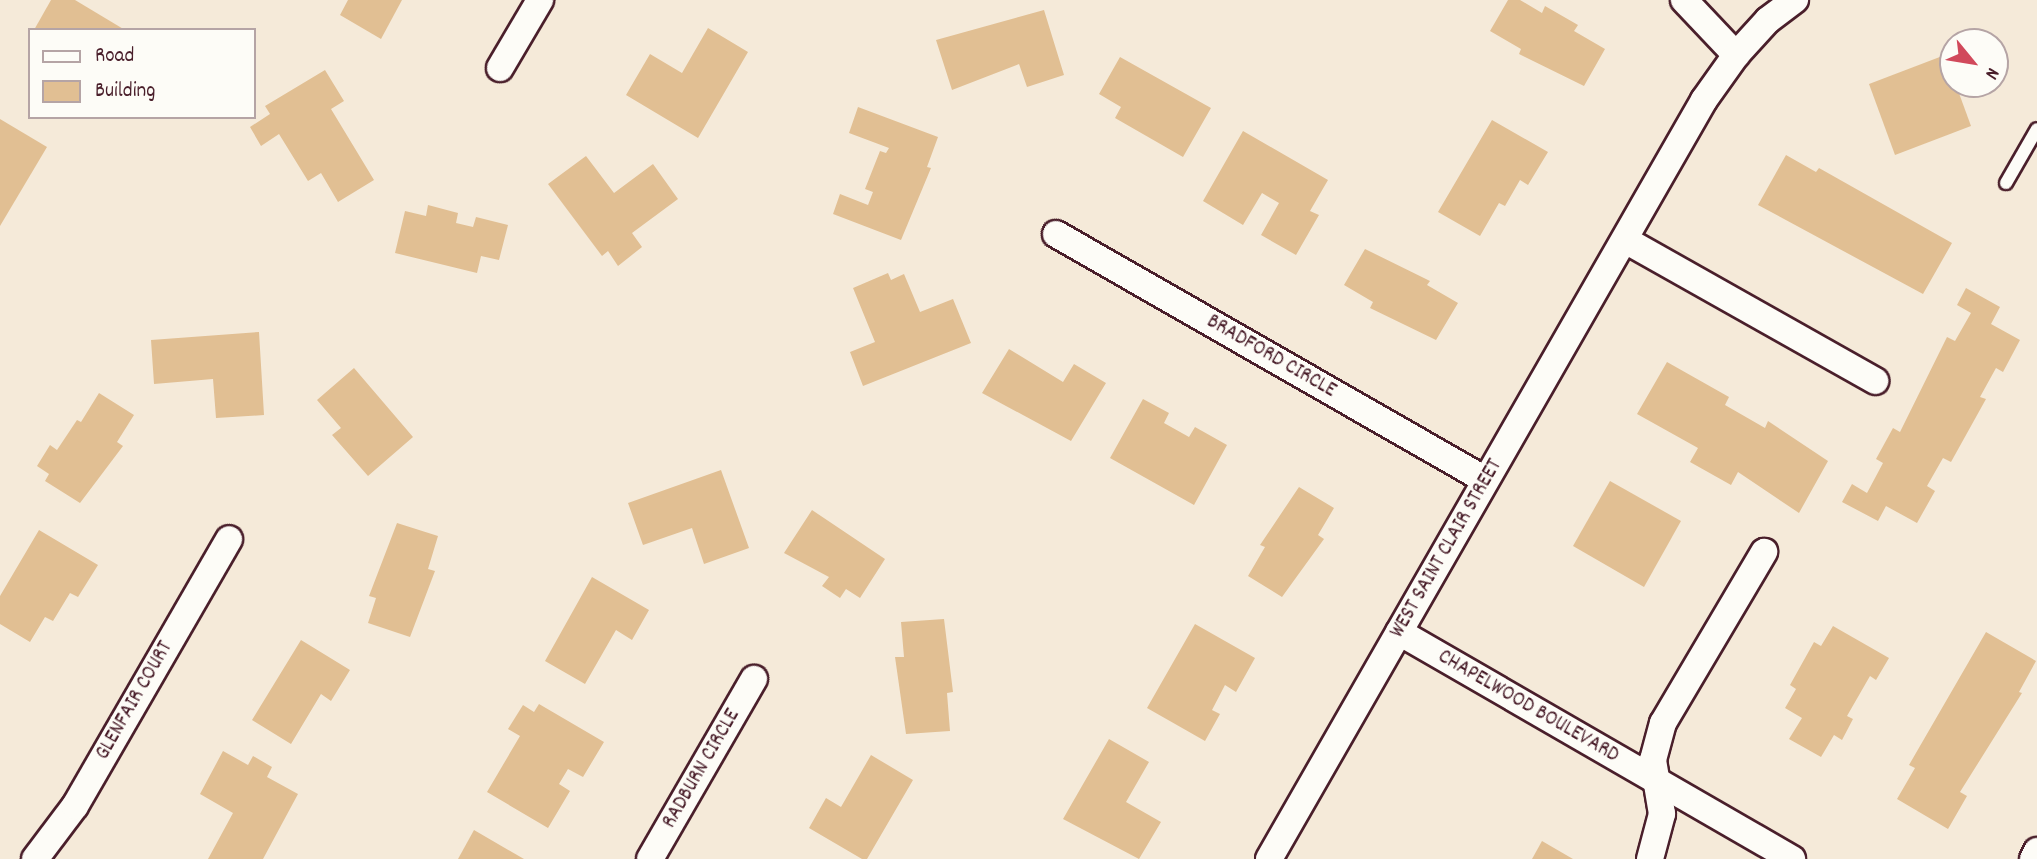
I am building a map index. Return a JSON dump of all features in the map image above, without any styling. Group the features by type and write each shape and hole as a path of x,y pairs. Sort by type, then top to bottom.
{"street":[{"path":"500,68 540,0"},
{"path":"1684,0 1736,55"},
{"name":"WEST SAINT CLAIR STREET","path":"1269,859 1486,480 1627,241 1704,100 1736,55 1768,20 1795,0"},
{"name":"BRADFORD CIRCLE","path":"1056,234 1486,480"},
{"path":"1627,241 1875,381"},
{"name":"GLENFAIR COURT","path":"35,859 75,806 229,539"},
{"name":"CHAPELWOOD BOULEVARD","path":"1657,782 1653,760 1663,723 1764,552"},
{"name":"CHAPELWOOD BOULEVARD","path":"1399,632 1792,859"},
{"name":"RADBURN CIRCLE","path":"649,859 754,679"},
{"path":"1650,859 1662,814 1657,782"},
{"path":"2033,859 2037,852"}],"lane":[{"path":"2006,183 2037,130"}],"building":[{"path":"51,0 75,0 122,28 35,28"},
{"path":"348,0 402,0 381,39 340,15"},
{"path":"1508,0 1520,0 1542,13 1545,6 1578,25 1574,31 1605,49 1584,86 1519,54 1521,49 1490,31"},
{"path":"1044,10 1064,75 1027,87 1019,64 952,90 936,40"},
{"path":"708,28 748,52 698,138 626,95 650,54 682,73"},
{"path":"1120,57 1211,108 1183,157 1115,118 1121,107 1099,94"},
{"path":"1939,57 1939,98 1961,98 1971,126 1895,155 1869,84"},
{"path":"325,70 344,101 331,109 374,180 338,202 321,173 308,181 279,134 261,146 250,127 270,114 265,106"},
{"path":"858,107 938,137 927,167 931,168 901,240 833,214 840,194 868,205 873,192 865,189 880,151 886,153 889,148 849,133"},
{"path":"0,119 47,147 0,226"},
{"path":"1492,120 1548,152 1528,185 1520,180 1505,206 1499,203 1480,236 1438,212"},
{"path":"1243,131 1328,180 1310,211 1319,215 1296,255 1261,235 1279,203 1262,193 1243,225 1203,201"},
{"path":"1786,155 1816,172 1819,168 1952,243 1923,294 1758,205"},
{"path":"586,156 614,193 653,164 678,199 632,233 642,247 618,266 608,251 602,256 548,184"},
{"path":"428,205 458,213 456,223 473,227 476,217 508,225 499,260 481,256 477,273 395,253 405,211 426,216"},
{"path":"1365,249 1430,281 1427,285 1458,303 1436,340 1370,308 1373,302 1344,285"},
{"path":"888,273 891,280 904,274 920,312 953,299 971,343 863,386 850,352 875,342 853,288"},
{"path":"1966,288 2000,307 1991,324 2020,340 2003,372 1996,368 1980,397 1986,399 1951,462 1943,458 1927,486 1935,491 1917,523 1886,506 1878,521 1842,502 1852,484 1867,493 1883,463 1876,459 1893,428 1900,432 1947,337 1955,341 1971,313 1957,305"},
{"path":"259,332 264,415 216,418 213,379 154,384 151,340"},
{"path":"1009,349 1063,382 1074,364 1106,383 1071,441 982,393"},
{"path":"1667,362 1729,397 1725,405 1765,428 1768,421 1828,461 1799,513 1738,472 1731,485 1690,462 1698,448 1637,414"},
{"path":"354,368 413,437 368,476 332,435 341,428 317,400"},
{"path":"99,393 134,415 117,442 123,446 80,503 45,481 49,474 37,466 50,445 57,450 77,420 81,422"},
{"path":"1143,399 1169,413 1164,423 1189,437 1195,427 1227,445 1194,505 1110,458"},
{"path":"721,470 749,548 704,564 692,528 643,545 628,503"},
{"path":"1610,481 1681,521 1644,587 1573,546"},
{"path":"1299,487 1334,508 1318,535 1324,539 1282,597 1248,576 1265,547 1260,545"},
{"path":"812,510 885,559 860,598 846,589 840,598 822,586 829,577 784,553"},
{"path":"397,523 438,536 428,569 435,571 410,637 368,623 376,598 369,596"},
{"path":"39,530 98,565 78,597 70,593 53,621 45,617 30,642 0,624 0,596"},
{"path":"592,577 649,610 632,640 616,630 585,684 545,661"},
{"path":"944,619 953,692 947,693 950,731 906,734 895,657 904,657 901,622"},
{"path":"1195,624 1255,658 1236,692 1225,685 1212,710 1220,714 1205,741 1147,708"},
{"path":"1833,626 1889,658 1876,680 1870,676 1847,716 1853,719 1842,740 1834,735 1821,757 1789,739 1802,718 1785,708 1796,689 1790,685 1814,642 1821,646"},
{"path":"1986,632 2036,661 2019,692 2022,693 1960,792 1967,796 1948,829 1897,799 1915,768 1909,765"},
{"path":"301,640 350,670 331,701 321,694 291,744 252,720"},
{"path":"539,704 604,742 583,777 568,769 559,784 570,791 548,828 487,792 520,736 508,729 523,705 534,712"},
{"path":"1109,739 1149,762 1126,802 1161,822 1139,859 1063,819"},
{"path":"223,751 248,765 253,756 272,767 267,777 298,794 263,859 208,859 233,813 200,794"},
{"path":"871,755 913,780 867,859 862,859 809,828 826,798 841,807"},
{"path":"474,830 524,859 458,859"},
{"path":"1542,841 1573,859 1532,859"}]}
